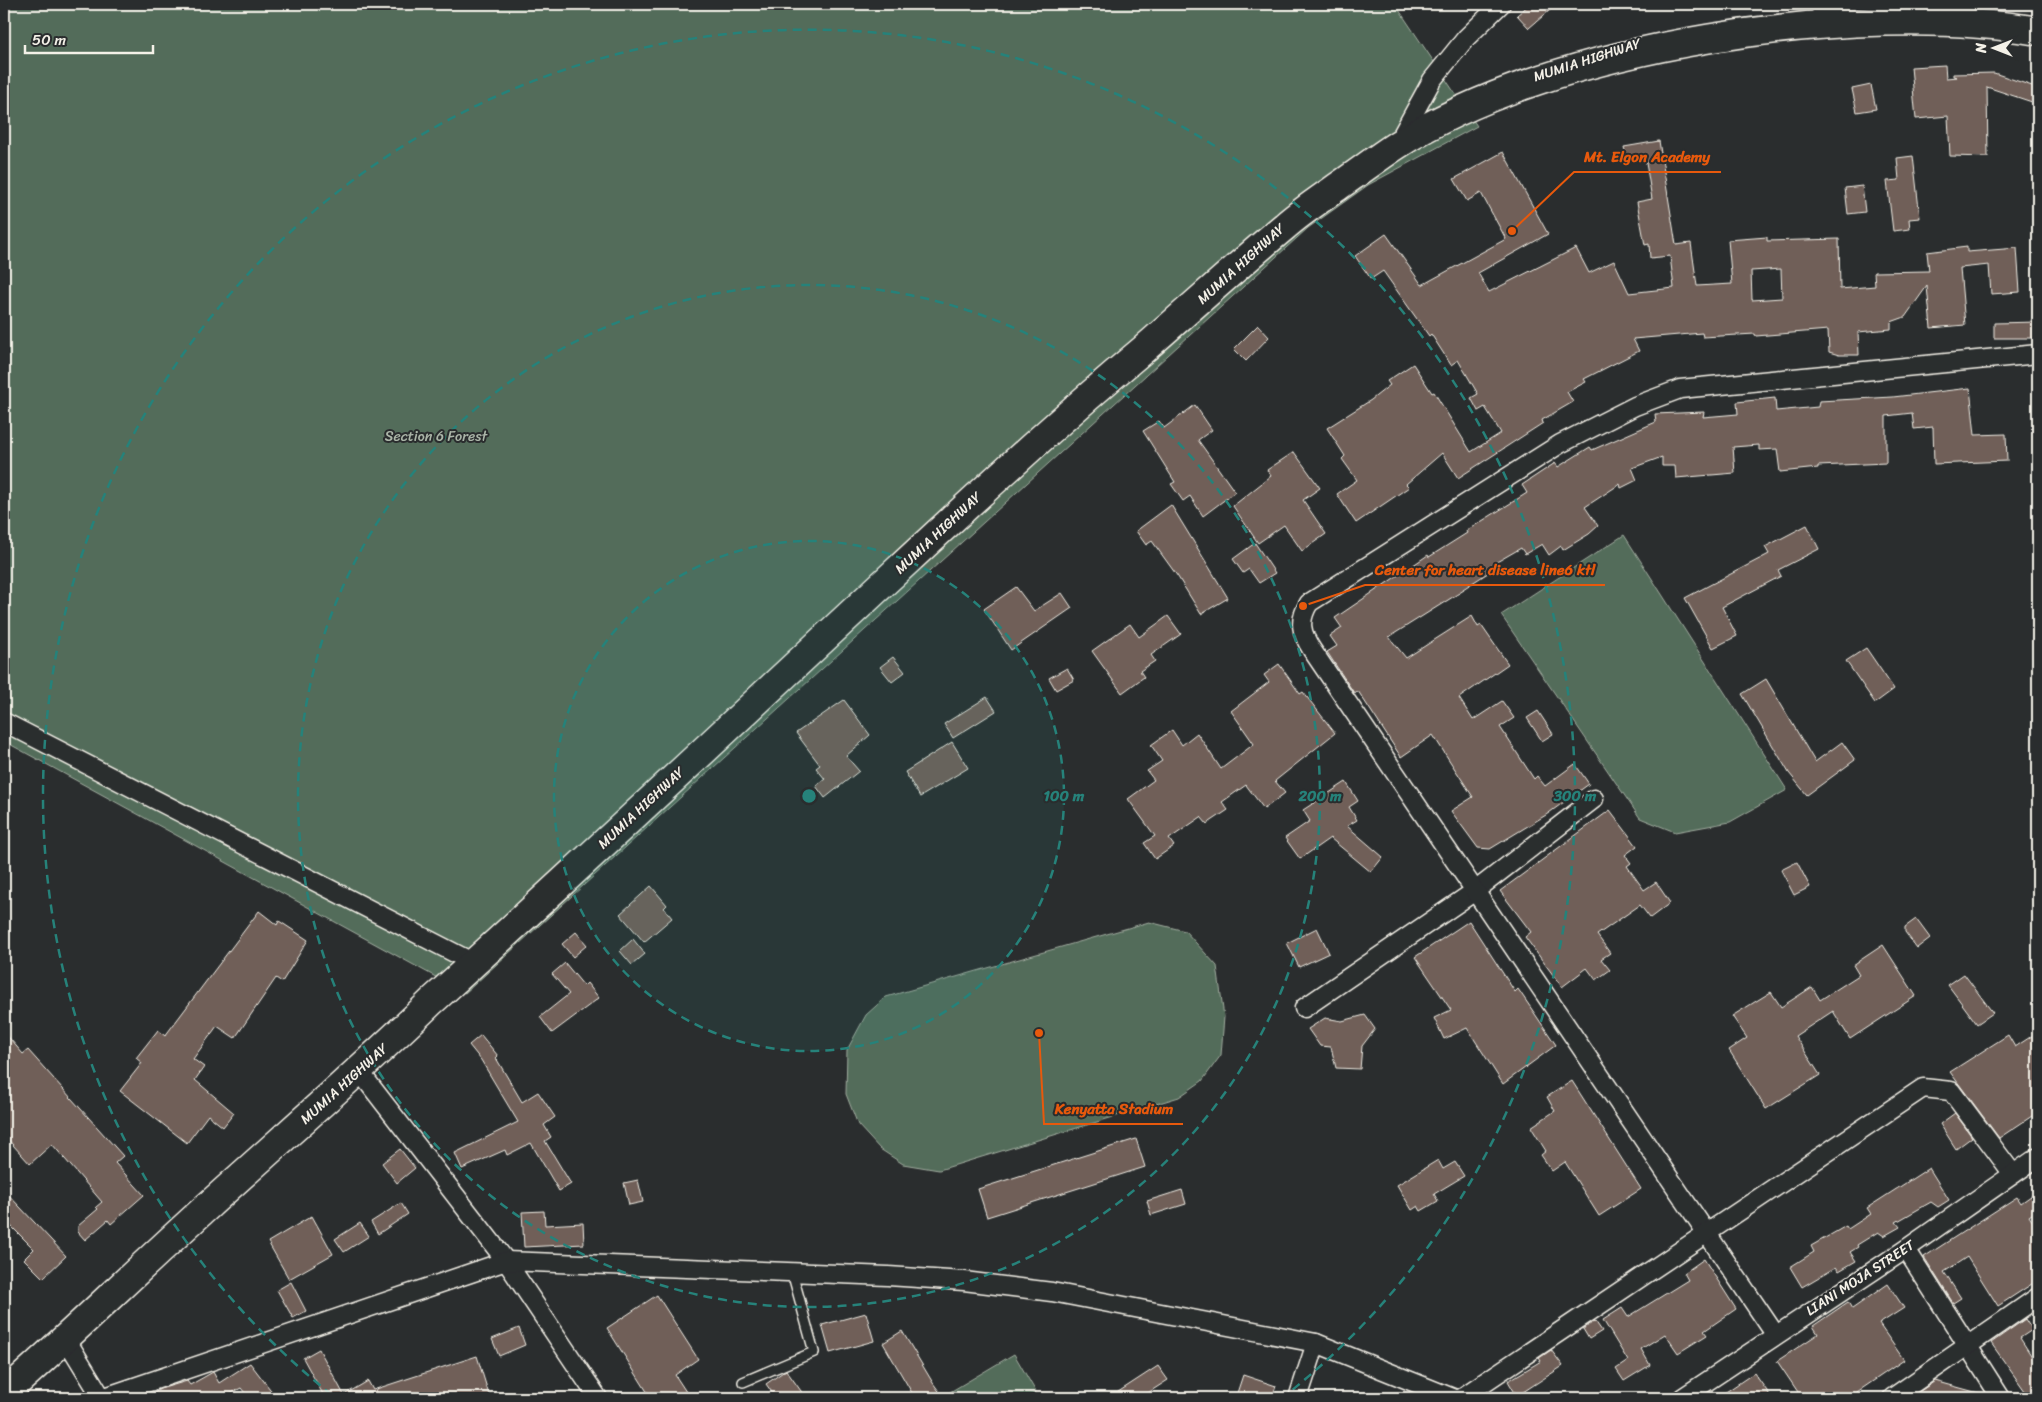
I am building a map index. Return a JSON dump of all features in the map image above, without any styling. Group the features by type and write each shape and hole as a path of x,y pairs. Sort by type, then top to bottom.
{"highway":[{"name":"MUMIA HIGHWAY","path":"4,1394 66,1339 209,1205 360,1072 474,963 1054,425 1201,300 1288,222 1397,145 1451,114 1524,81 1609,52 1665,36 1770,14 1826,6 1892,5 1924,7 2018,23 2038,31"}],"street":[{"path":"1397,145 1432,80 1466,38 1502,4"},
{"path":"1775,1334 1304,637 1300,624 1302,613 1309,603 1560,444 1635,406 1680,389 2038,354"},
{"path":"4,722 474,963"},
{"path":"1304,1008 1475,891 1594,799"},
{"path":"360,1072 506,1261 598,1398"},
{"path":"1461,1398 1923,1088 1951,1090 2013,1174"},
{"name":"LIANI MOJA STREET","path":"1682,1398 1775,1334 1906,1250 2038,1157"},
{"path":"1906,1250 2001,1398"},
{"path":"66,1339 102,1398 506,1261 792,1272 964,1281 1052,1292 1316,1343 1454,1398"},
{"path":"1892,1398 2038,1297"},
{"path":"1298,1398 1316,1343"}],"lane":[{"path":"743,1382 814,1352 792,1272"}],"green space":[{"name":"Section 6 Forest","path":"4,4 1395,4 1477,126 1368,185 1308,228 465,993 4,741"},
{"path":"1624,535 1787,790 1730,822 1675,832 1640,818 1501,615"},
{"path":"1149,922 1185,931 1217,966 1224,1017 1221,1055 1202,1081 1179,1097 939,1170 903,1164 880,1149 858,1125 846,1094 847,1050 866,1015 886,997"},
{"path":"1014,1354 1036,1392 1025,1398 954,1398 950,1392"}],"building":[{"path":"1530,4 1557,4 1529,28 1517,15"},
{"path":"1945,65 1946,78 1957,77 1953,76 1953,74 1994,73 2038,88 2038,104 1987,87 1988,157 1950,156 1948,116 1916,119 1911,67"},
{"path":"1871,85 1876,109 1857,112 1852,89"},
{"path":"1659,141 1676,245 1691,243 1697,286 1732,284 1728,240 1767,237 1767,241 1839,239 1840,289 1875,286 1874,272 1929,271 1927,252 1967,247 1967,252 2017,248 2020,292 1991,294 1989,265 1960,268 1965,325 1931,328 1927,286 1905,317 1891,322 1891,329 1858,332 1859,355 1839,355 1829,352 1828,330 1756,336 1755,334 1703,337 1702,333 1633,339 1639,351 1584,379 1586,382 1567,392 1573,402 1542,420 1543,423 1458,478 1442,453 1406,484 1409,487 1356,523 1337,494 1357,480 1342,459 1345,456 1327,428 1371,400 1390,385 1387,381 1413,364 1432,393 1434,392 1471,452 1501,433 1485,407 1478,411 1471,398 1478,394 1458,360 1451,365 1431,334 1429,336 1383,271 1371,279 1355,256 1386,234 1422,285 1506,239 1481,193 1467,201 1454,179 1503,152 1548,234 1478,273 1489,292 1576,248 1589,273 1614,261 1629,293 1674,288 1670,256 1650,258 1649,244 1645,245 1637,202 1652,199 1645,157 1627,160 1624,147","holes":["1781,269 1782,298 1752,300 1751,271"]},
{"path":"1913,156 1920,218 1909,219 1910,229 1893,231 1887,181 1899,180 1897,158"},
{"path":"1862,186 1865,212 1848,214 1845,188"},
{"path":"2038,322 2038,338 1994,338 1994,323"},
{"path":"1258,325 1269,337 1246,361 1234,349"},
{"path":"1970,388 1975,435 2006,434 2007,461 1934,464 1933,427 1914,429 1912,413 1886,416 1886,463 1818,466 1818,468 1780,472 1777,449 1759,450 1759,445 1733,447 1735,473 1676,478 1675,466 1662,466 1662,457 1632,468 1637,480 1621,488 1620,484 1585,507 1598,526 1589,534 1563,550 1561,546 1549,555 1542,544 1525,554 1521,548 1495,563 1497,567 1464,590 1389,637 1406,658 1472,616 1478,627 1481,625 1508,664 1459,698 1473,720 1502,701 1514,718 1500,727 1534,779 1537,776 1545,786 1575,764 1589,784 1546,815 1490,849 1478,848 1451,811 1473,797 1433,735 1401,757 1358,691 1354,693 1327,652 1337,646 1330,636 1342,628 1335,618 1428,555 1429,557 1467,533 1466,531 1527,493 1522,485 1555,463 1558,467 1590,447 1592,450 1656,422 1655,414 1704,412 1703,417 1738,414 1737,402 1775,398 1776,411 1818,407 1819,401 1893,397"},
{"path":"1195,405 1212,430 1198,440 1235,492 1203,516 1190,496 1183,501 1171,484 1175,482 1143,431 1159,421 1164,428"},
{"path":"1294,452 1320,488 1303,500 1326,534 1302,551 1284,525 1258,543 1233,506 1271,476 1267,470"},
{"path":"1171,505 1228,598 1201,614 1178,577 1152,541 1146,545 1136,531"},
{"path":"1807,525 1819,549 1778,570 1781,576 1722,607 1737,636 1713,648 1685,598 1769,554 1765,547"},
{"path":"1255,543 1275,573 1259,583 1249,569 1243,573 1233,559"},
{"path":"1016,587 1034,611 1062,593 1072,608 1011,650 984,609"},
{"path":"1168,616 1181,634 1151,655 1155,661 1140,671 1144,677 1122,693 1092,651 1130,624 1139,637"},
{"path":"1866,648 1894,689 1875,703 1846,661"},
{"path":"893,657 905,672 892,682 880,667"},
{"path":"1279,664 1300,694 1303,692 1335,733 1275,781 1285,793 1264,809 1246,785 1222,802 1228,810 1207,824 1201,817 1169,839 1174,846 1155,859 1144,843 1155,836 1128,799 1154,780 1147,771 1162,761 1151,745 1172,730 1182,745 1197,733 1221,769 1254,744 1231,711 1269,682 1264,675"},
{"path":"1067,668 1074,680 1056,690 1049,678"},
{"path":"1766,679 1815,762 1842,742 1855,760 1807,795 1789,773 1742,694"},
{"path":"987,697 996,711 953,738 944,724"},
{"path":"844,700 870,735 846,756 859,771 825,798 816,786 825,779 816,768 820,765 796,733"},
{"path":"1538,711 1553,734 1542,741 1527,718"},
{"path":"952,742 968,768 920,797 905,772"},
{"path":"1346,782 1358,801 1349,807 1357,820 1347,826 1383,857 1371,872 1330,838 1300,859 1285,838 1310,821 1303,810"},
{"path":"1610,810 1637,846 1625,855 1631,863 1627,866 1644,890 1656,882 1670,903 1650,918 1640,905 1597,935 1610,953 1601,959 1610,970 1596,980 1587,968 1562,987 1525,937 1531,932 1500,891"},
{"path":"1797,862 1810,887 1794,895 1781,870"},
{"path":"651,886 667,905 664,908 672,918 644,942 620,914"},
{"path":"259,911 277,925 279,921 308,940 282,982 276,978 235,1038 217,1026 193,1059 204,1067 195,1080 234,1113 223,1127 208,1115 187,1143 120,1091 142,1063 136,1058 158,1030 165,1036"},
{"path":"1916,919 1930,938 1917,948 1905,932 1905,927"},
{"path":"1469,921 1515,992 1518,989 1556,1045 1503,1084 1467,1028 1444,1039 1434,1018 1451,1010 1415,957"},
{"path":"1317,928 1329,953 1299,967 1287,943"},
{"path":"576,932 587,945 573,957 562,944"},
{"path":"633,939 645,954 632,965 620,951"},
{"path":"1883,945 1916,996 1850,1039 1833,1011 1795,1036 1820,1075 1766,1109 1729,1050 1747,1038 1732,1016 1771,992 1781,1007 1812,987 1820,1000 1859,975 1853,965"},
{"path":"565,963 584,986 587,983 599,998 552,1033 540,1017 569,994 552,974"},
{"path":"1964,974 1993,1013 1977,1024 1948,985"},
{"path":"1365,1015 1375,1029 1362,1046 1360,1069 1336,1068 1331,1047 1320,1046 1308,1029 1325,1018 1342,1021"},
{"path":"4,1032 23,1054 28,1050 123,1156 115,1163 144,1195 111,1224 108,1220 85,1240 78,1232 78,1226 98,1209 96,1207 102,1202 52,1144 30,1164 4,1135"},
{"path":"2038,1032 2038,1112 1999,1138 1950,1072 2008,1035 2015,1047"},
{"path":"481,1035 498,1056 496,1058 522,1102 538,1092 555,1117 544,1125 551,1137 545,1141 571,1184 559,1191 531,1143 507,1155 505,1150 462,1169 455,1153 518,1122 481,1060 469,1045"},
{"path":"1572,1081 1641,1189 1599,1216 1565,1162 1552,1171 1541,1155 1546,1151 1531,1127 1555,1111 1547,1097"},
{"path":"1955,1113 1972,1137 1956,1149 1940,1124"},
{"path":"1136,1139 1145,1167 987,1217 978,1189"},
{"path":"400,1149 415,1168 397,1183 382,1163"},
{"path":"1438,1160 1443,1169 1455,1162 1464,1176 1434,1194 1438,1201 1421,1211 1418,1206 1412,1210 1397,1185"},
{"path":"1929,1168 1949,1200 1938,1207 1931,1202 1896,1222 1900,1227 1884,1236 1878,1232 1857,1245 1858,1247 1850,1252 1856,1261 1839,1271 1836,1267 1802,1287 1790,1267 1814,1252 1811,1246 1846,1226 1848,1229 1871,1214 1867,1208"},
{"path":"638,1180 643,1202 629,1205 624,1183"},
{"path":"4,1190 66,1256 43,1278 24,1259 34,1249 4,1219"},
{"path":"1182,1190 1186,1204 1151,1215 1147,1201"},
{"path":"2038,1191 2038,1210 2029,1216 2038,1230 2038,1280 1998,1306 1967,1257 1944,1272 1961,1298 1953,1303 1924,1257 2017,1197 2021,1203"},
{"path":"401,1203 408,1214 378,1234 371,1222"},
{"path":"544,1211 545,1225 583,1223 584,1244 524,1247 522,1212"},
{"path":"312,1216 333,1254 289,1279 268,1242"},
{"path":"360,1223 369,1236 344,1252 335,1239"},
{"path":"1704,1259 1736,1309 1704,1331 1707,1335 1678,1353 1665,1334 1641,1349 1650,1365 1624,1381 1616,1369 1628,1361 1603,1320 1622,1308 1628,1317 1688,1280 1684,1273"},
{"path":"291,1282 306,1311 293,1318 277,1290"},
{"path":"1888,1284 1904,1308 1879,1324 1904,1360 1857,1392 1863,1398 1820,1398 1816,1393 1808,1398 1802,1398 1777,1361 1818,1334 1813,1326 1848,1302 1852,1309"},
{"path":"657,1295 698,1359 675,1375 690,1398 651,1398 607,1328"},
{"path":"866,1313 874,1341 830,1353 822,1325"},
{"path":"2025,1319 2032,1330 2020,1338 2038,1366 2038,1393 2030,1398 1991,1343"},
{"path":"1595,1321 1602,1331 1589,1339 1583,1329"},
{"path":"519,1328 525,1345 499,1356 492,1339"},
{"path":"902,1331 944,1398 915,1398 883,1343"},
{"path":"319,1349 344,1395 368,1381 373,1390 477,1356 490,1398 325,1398 303,1358"},
{"path":"1551,1350 1563,1366 1517,1396 1508,1381 1541,1361 1539,1358"},
{"path":"250,1363 273,1393 266,1398 249,1398 241,1388 226,1396 227,1398 147,1398 160,1389 187,1381 190,1385 213,1372 219,1383"},
{"path":"1158,1366 1168,1380 1140,1398 1109,1398"},
{"path":"786,1370 806,1398 776,1398 766,1384"},
{"path":"1754,1373 1772,1398 1717,1398"},
{"path":"1243,1375 1276,1386 1272,1398 1251,1398 1237,1393"},
{"path":"1935,1381 1982,1394 1982,1398 1910,1398"}],"place":[{"name":"Mt. Elgon Academy","path":"1512,231"},
{"name":"Center for heart disease line6 ktl","path":"1303,606"},
{"name":"Kenyatta Stadium","path":"1039,1033"}]}
